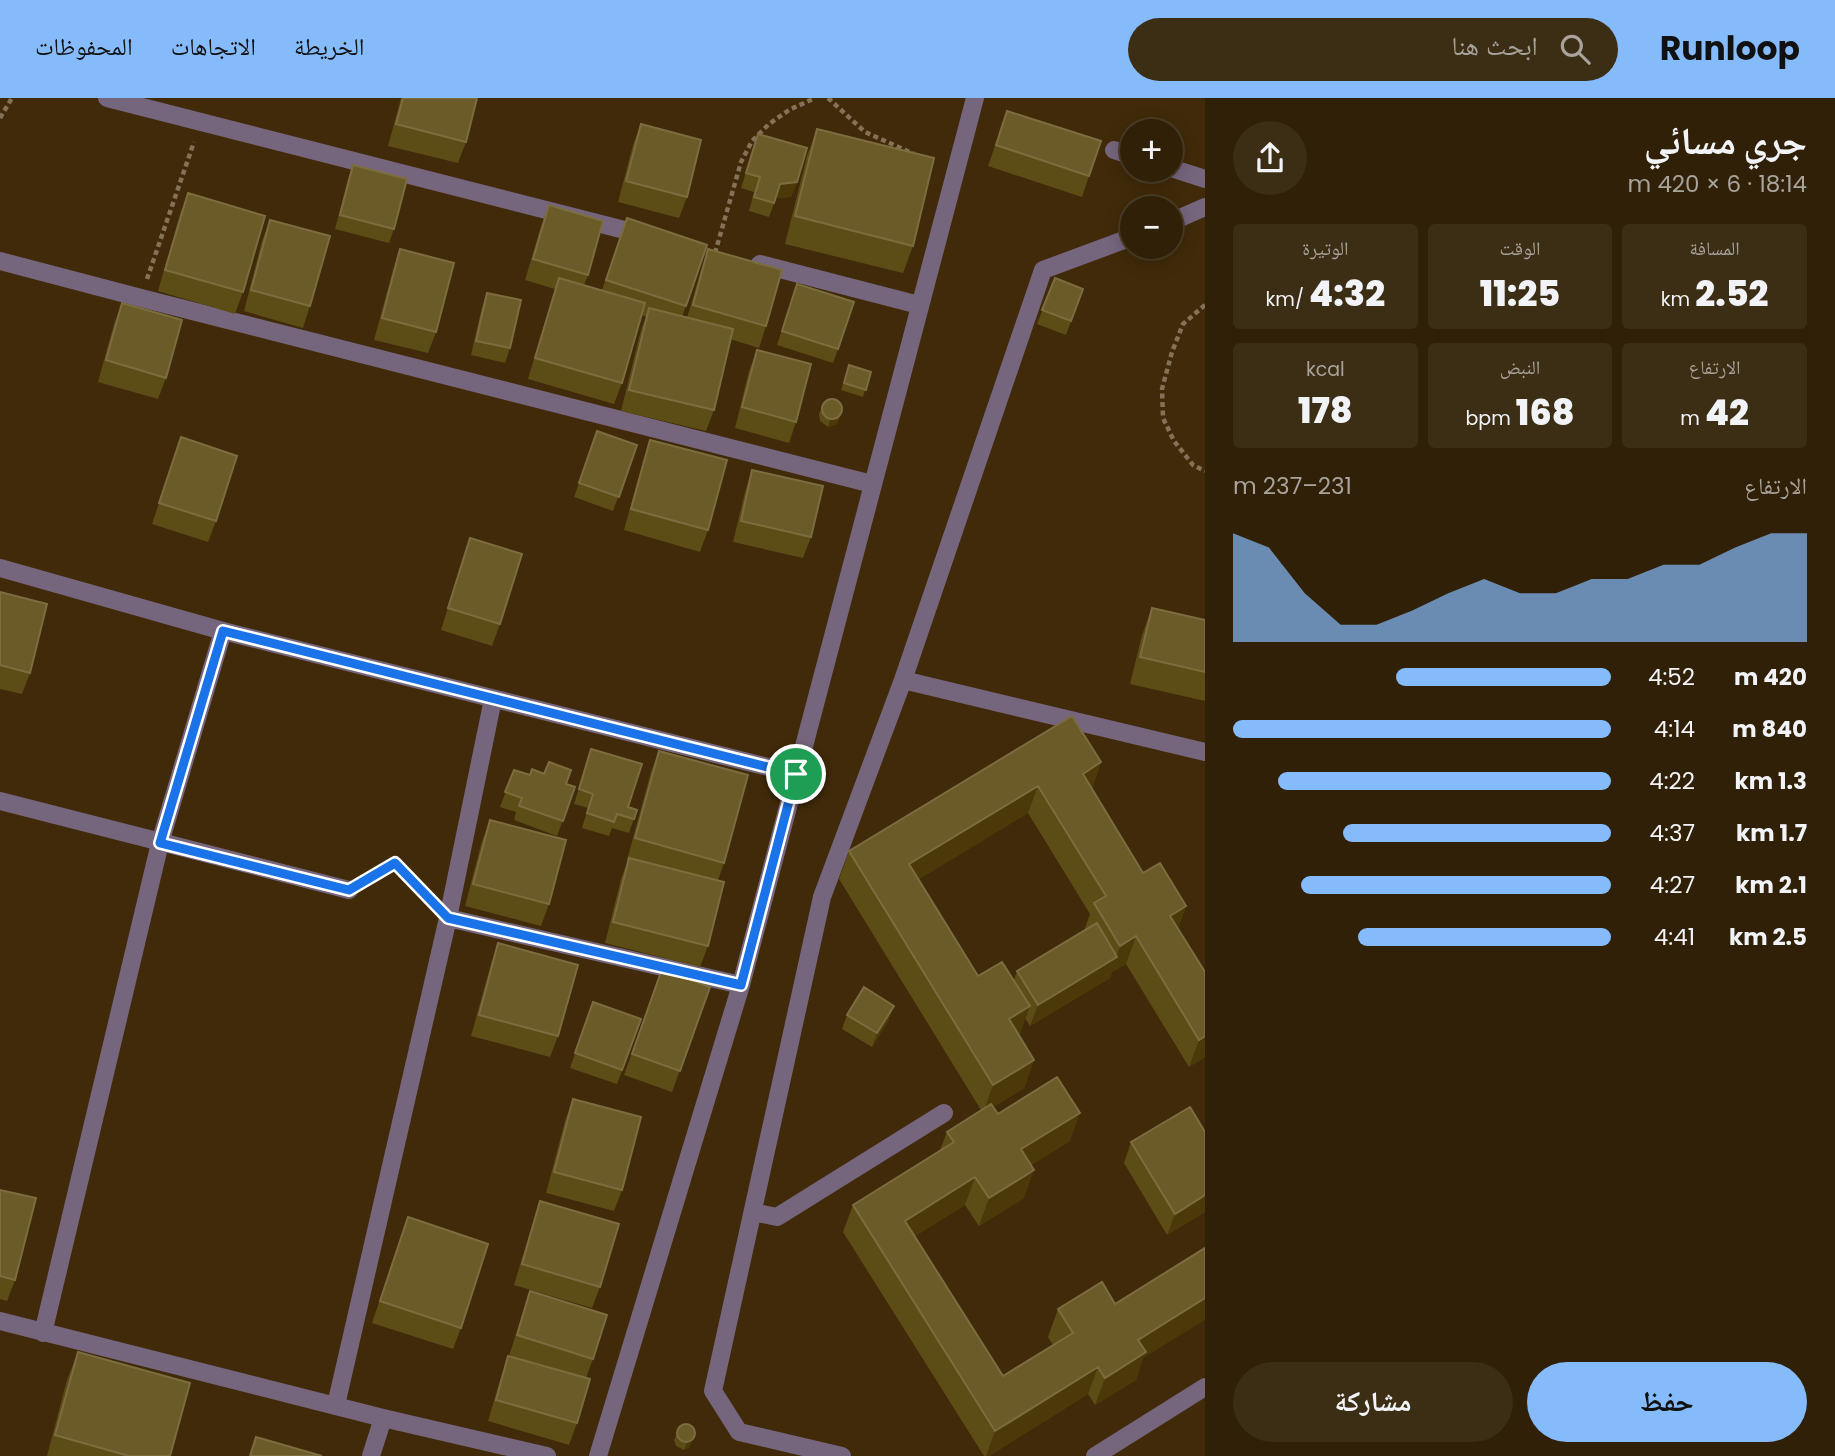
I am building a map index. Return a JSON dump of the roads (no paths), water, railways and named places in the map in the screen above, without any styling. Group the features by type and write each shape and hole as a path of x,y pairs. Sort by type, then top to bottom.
{"street":[{"path":"107,98 661,239"},
{"path":"598,1456 741,985 975,98"},
{"path":"1114,150 1120,152"},
{"path":"1183,172 1205,179"},
{"path":"1183,217 1205,207"},
{"path":"842,1456 739,1432 713,1391 822,897 903,680 1042,270 1120,241"},
{"path":"715,253 919,305"},
{"path":"0,261 872,484"},
{"path":"0,568 223,631 796,774"},
{"path":"43,1333 160,843 223,631"},
{"path":"903,680 1205,752"},
{"path":"336,1405 448,918 493,699"},
{"path":"0,801 349,890"},
{"path":"448,918 741,985"},
{"path":"753,1212 777,1217 944,1113"},
{"path":"0,1321 383,1418 547,1456"},
{"path":"1095,1456 1205,1387"},
{"path":"372,1456 383,1418"}]}
